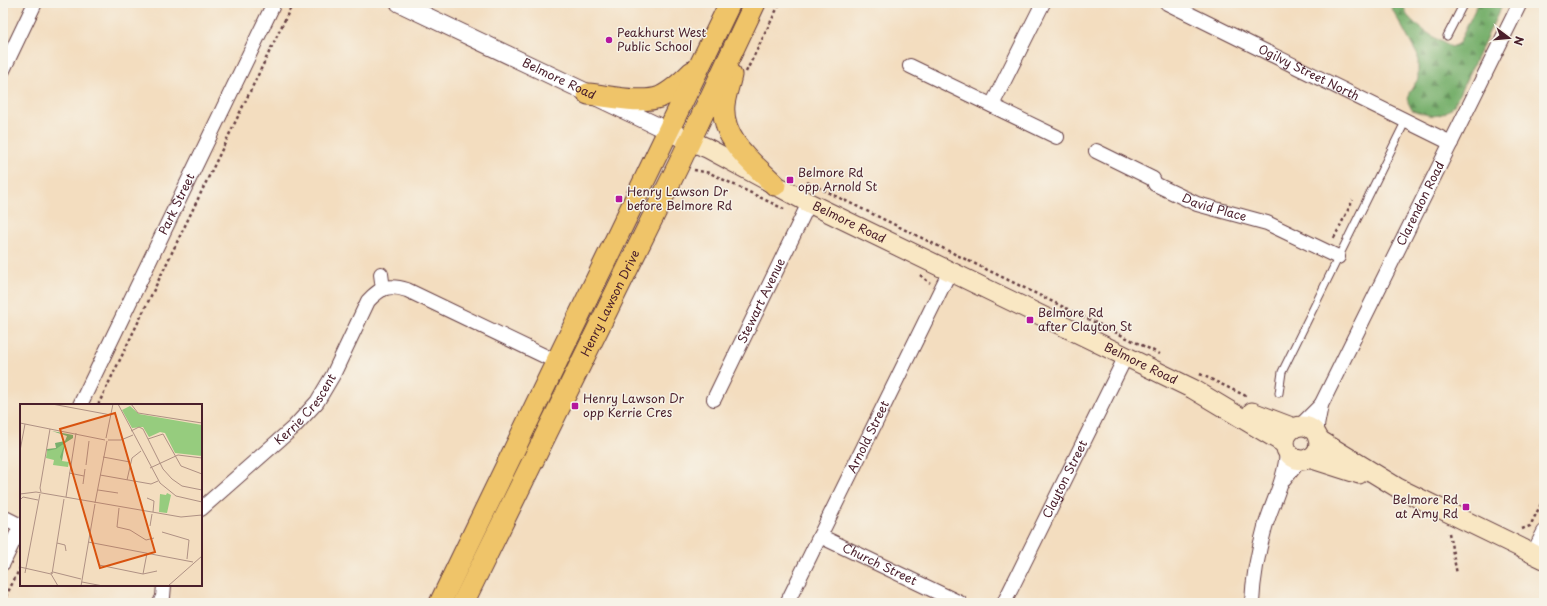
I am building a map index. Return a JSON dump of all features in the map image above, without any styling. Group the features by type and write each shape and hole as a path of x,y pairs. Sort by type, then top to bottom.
{"main road":[{"name":"Henry Lawson Drive","path":"440,603 730,3"},
{"path":"751,12 725,99 725,124 734,142 775,185"},
{"name":"Henry Lawson Drive","path":"463,603 691,140 751,12"},
{"path":"588,94 632,100 647,100 660,97 682,82 699,65"},
{"name":"Belmore Road","path":"668,131 691,140 809,203 1126,356 1195,381 1296,444 1398,488 1538,557"},
{"path":"1296,444 1313,455 1318,448 1317,437"},
{"name":"Belmore Road","path":"1317,437 1398,488"}],"street":[{"path":"3,70 35,3"},
{"name":"Park Street","path":"80,404 274,3"},
{"name":"Belmore Road","path":"399,3 668,131"},
{"path":"992,105 1043,3"},
{"name":"Ogilvy Street North","path":"1167,3 1451,142"},
{"name":"Clarendon Road","path":"1252,603 1255,575 1270,512 1282,484 1296,465 1296,444 1321,405 1520,3"},
{"path":"910,66 1057,137"},
{"name":"David Place","path":"1096,150 1153,179 1155,184 1188,200 1206,207 1267,223 1338,258"},
{"name":"Stewart Avenue","path":"714,399 809,203"},
{"name":"Arnold Street","path":"787,603 950,271"},
{"path":"381,274 383,289 390,286 407,290 557,362"},
{"name":"Kerrie Crescent","path":"202,508 294,427 317,402 333,375 368,301 383,289"},
{"name":"Clayton Street","path":"1004,603 1126,356"},
{"name":"Clarendon Road","path":"1317,437 1316,426 1321,405"},
{"path":"3,517 20,526"},
{"path":"3,563 20,528"},
{"path":"1538,557 1544,532"},
{"name":"Church Street","path":"820,536 960,603"},
{"path":"160,603 163,597 164,586"}],"lane":[{"path":"1447,36 1464,3"},
{"path":"1279,393 1282,372 1406,120"}],"path":[{"path":"98,404 293,3"},
{"path":"746,74 780,3"},
{"path":"805,181 1163,355"},
{"path":"1334,238 1353,200"},
{"path":"1195,381 1252,398"},
{"path":"1522,529 1530,526 1544,498"},
{"path":"1449,533 1457,574"},
{"path":"3,602 20,568"}],"green space":[{"path":"1385,3 1403,3 1407,15 1415,24 1435,38 1452,47 1459,43 1478,3 1503,3 1453,107 1443,114 1434,116 1412,110 1408,102 1409,93 1418,79 1418,56 1390,5"}],"place":[{"name":"Peakhurst West Public School","path":"609,40"},
{"name":"Belmore Rd opp Arnold St","path":"790,180"},
{"name":"Henry Lawson Dr before Belmore Rd","path":"619,199"},
{"name":"Belmore Rd after Clayton St","path":"1030,320"},
{"name":"Henry Lawson Dr opp Kerrie Cres","path":"575,406"},
{"name":"Belmore Rd at Amy Rd","path":"1466,507"}]}
